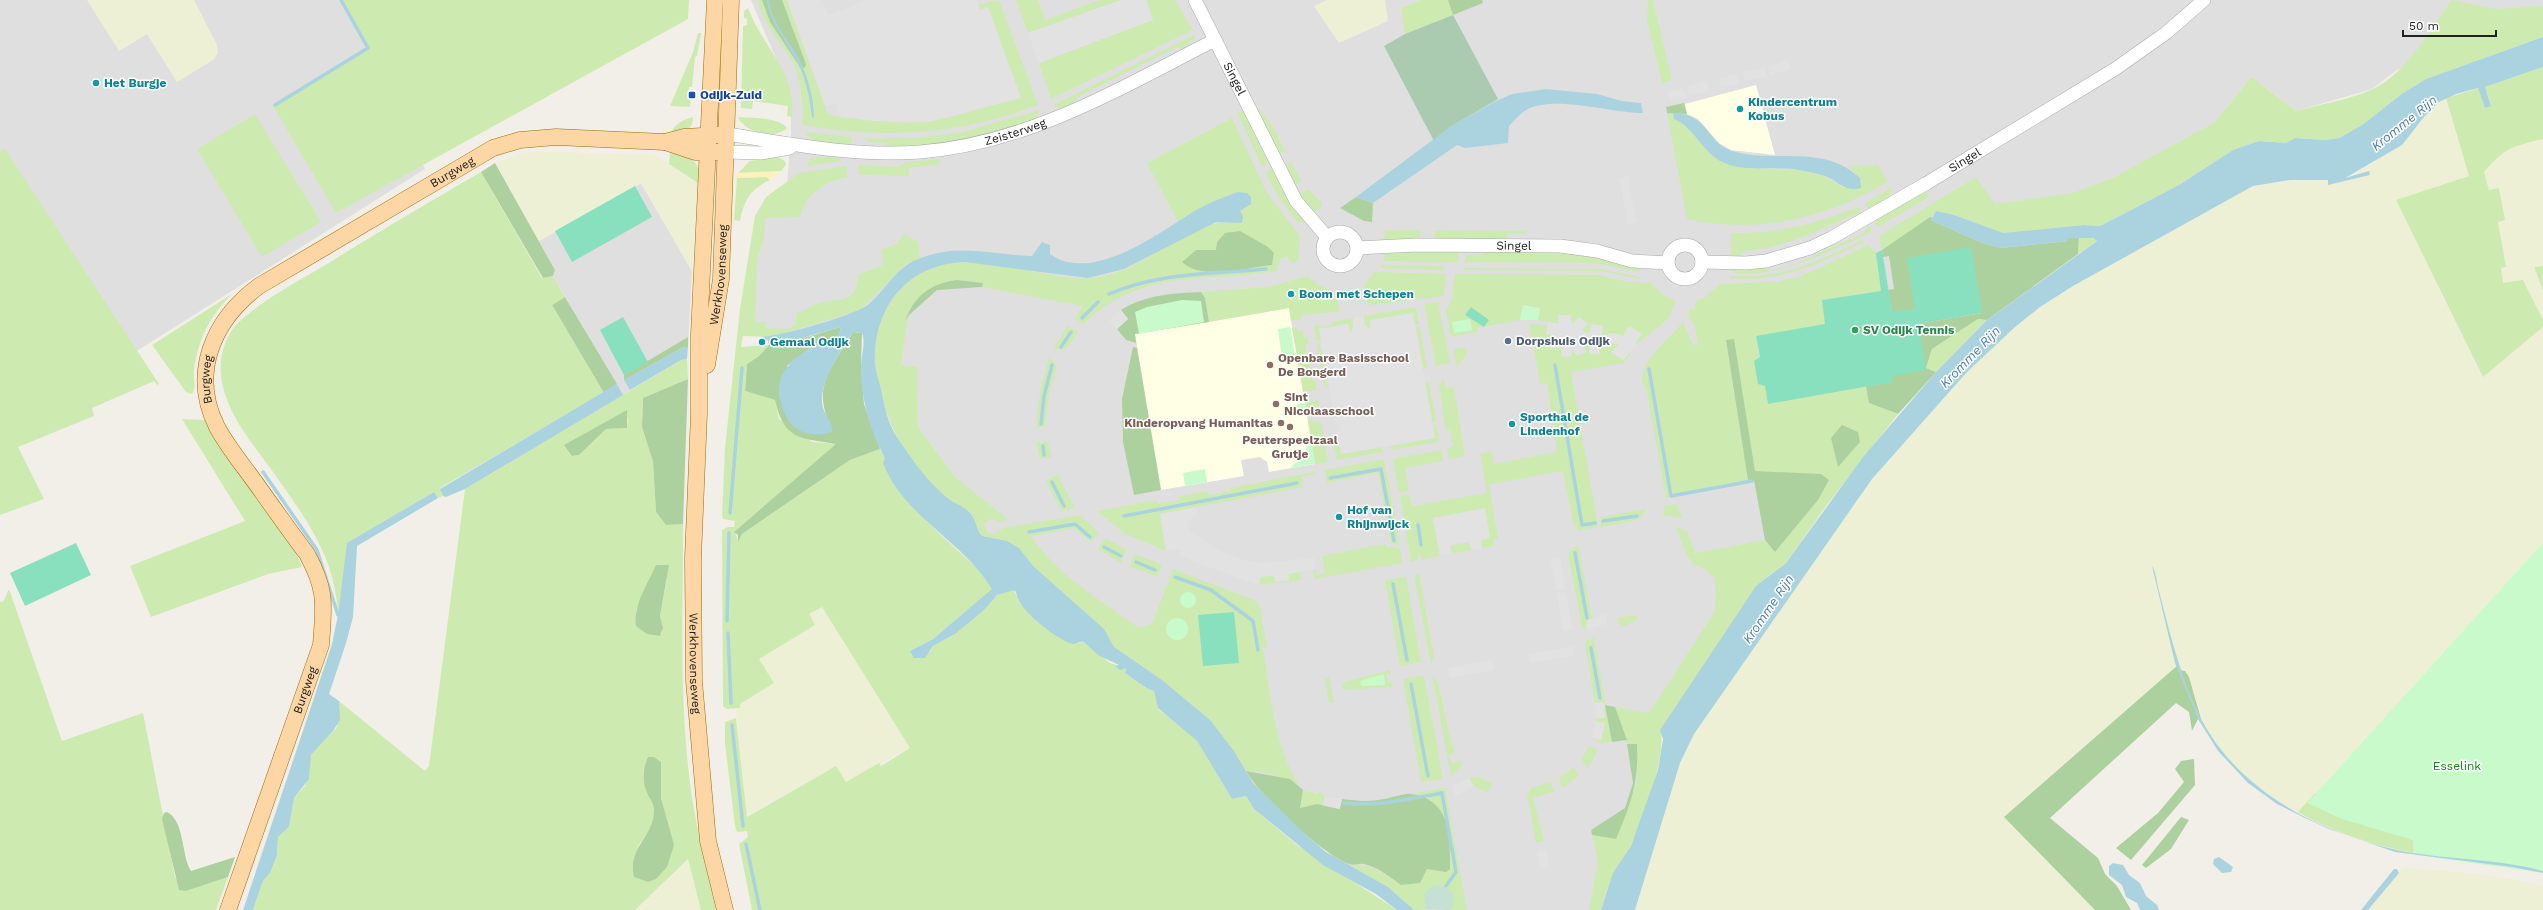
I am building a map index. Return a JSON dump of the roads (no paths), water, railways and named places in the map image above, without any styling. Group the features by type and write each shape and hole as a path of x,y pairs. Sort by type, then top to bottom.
{"main road":[{"name":"Werkhovenseweg","path":"715,0 710,135 699,334 699,414 693,558 694,681 708,841 725,910"},
{"name":"Werkhovenseweg","path":"699,414 721,279 731,0"},
{"name":"Burgweg","path":"228,910 321,645 325,601 317,573 307,554 223,437 212,414 206,388 206,376 210,350 219,328 239,302 259,286 493,148 520,140 549,138 665,142 684,137 727,134"},
{"name":"Burgweg","path":"665,142 685,150 726,152"}],"street":[{"name":"Singel","path":"1195,0 1296,201 1327,237"},
{"name":"Singel","path":"1702,262 1739,263 1766,261 1810,248 1831,238 1927,183 2115,68 2166,33 2204,0"},
{"name":"Zeisterweg","path":"727,134 798,146 854,151 918,152 987,142 1051,122 1215,40"},
{"name":"Zeisterweg","path":"726,152 761,153 798,146"},
{"path":"1339,232 1346,233 1356,242 1357,248 1357,254 1350,263 1345,266 1334,266 1323,255 1322,245 1327,237 1339,232"},
{"name":"Singel","path":"1357,248 1416,245 1560,246 1583,248 1632,261 1668,263"},
{"path":"1686,245 1698,250 1702,262 1697,274 1684,279 1673,274 1668,263 1671,252 1680,246 1686,245"}],"water":[{"path":"767,0 769,0 776,22 804,69 811,94 814,118 812,117 802,72 771,16"},
{"name":"Kromme Rijn","path":"2543,37 2543,67 2485,87 2491,106 2485,108 2478,88 2456,94 2439,102 2424,117 2402,145 2345,178 2369,171 2370,175 2328,185 2328,180 2290,180 2253,186 2073,286 2040,307 2015,327 1967,372 1872,479 1694,734 1680,763 1635,910 1601,910 1613,873 1631,846 1658,770 1663,739 1660,730 1756,586 1786,563 1863,457 1936,372 1987,320 2097,241 2093,238 2068,238 2068,241 2001,248 1982,243 1931,220 1936,211 1954,215 2003,233 2084,225 2100,226 2179,185 2233,150 2259,141 2286,143 2295,138 2325,140 2339,138 2362,125 2403,93 2426,79"},
{"path":"1546,89 1597,94 1622,101 1641,103 1643,113 1568,104 1539,105 1525,111 1509,126 1508,143 1465,148 1457,145 1373,203 1356,197 1450,127 1494,102 1512,94"},
{"path":"1673,113 1694,118 1701,123 1723,147 1732,151 1765,156 1798,156 1815,158 1830,161 1846,167 1860,178 1861,188 1846,188 1830,178 1807,171 1783,168 1752,168 1732,166 1715,158 1693,133 1674,119"},
{"path":"1238,192 1247,193 1251,197 1251,204 1240,211 1243,216 1242,223 1216,222 1124,269 1088,278 965,262 946,264 928,270 913,278 900,289 882,318 877,336 875,356 876,372 885,408 894,432 931,483 945,496 970,513 974,518 978,531 982,536 1007,541 1019,548 1033,566 1104,629 1114,647 1162,680 1210,720 1234,751 1253,783 1306,835 1326,852 1388,887 1414,910 1397,910 1376,894 1323,865 1254,809 1246,796 1232,799 1197,741 1158,708 1154,691 1143,686 1125,673 1126,668 1120,670 1115,666 1119,665 1098,655 1084,642 1071,644 1045,628 1029,614 1018,599 1014,590 997,595 984,610 955,634 933,646 925,658 914,658 910,651 933,639 992,589 980,572 966,557 919,514 905,499 893,482 883,463 885,458 870,425 862,390 861,362 864,341 862,333 853,332 837,357 828,375 822,403 831,425 832,432 820,434 802,432 795,428 785,415 779,394 779,386 784,371 795,359 809,349 834,337 841,331 840,327 788,342 769,345 768,340 761,340 761,337 817,325 862,309 875,298 905,266 921,258 949,251 976,251 1032,256 1042,242 1050,245 1050,254 1067,262 1086,263 1106,259 1146,241 1203,206"},
{"path":"684,347 688,347 687,359 681,360 630,390 624,380"},
{"path":"617,384 623,395 465,489 446,497 443,496 440,489"},
{"path":"434,492 438,498 357,546 353,617 329,694 339,701 340,720 333,731 311,755 309,779 294,798 289,827 278,837 277,855 270,873 263,881 253,910 243,910 332,644 338,615 347,543"},
{"path":"2152,566 2174,648 2194,704 2209,733 2229,759 2251,781 2277,800 2305,817 2334,830 2365,841 2397,850 2433,856 2488,861 2525,867 2543,871 2543,873 2512,867 2395,852 2329,829 2305,818 2277,804 2248,783 2218,751 2198,719 2175,663"},
{"path":"2219,857 2233,867 2231,872 2222,873 2213,864 2214,859"},
{"path":"2113,863 2123,865 2129,875 2140,883 2146,896 2157,905 2159,910 2140,910 2137,903 2126,897 2122,885 2109,875 2109,866"},
{"path":"2394,869 2397,869 2399,873 2368,910 2361,910"}],"waterway":[{"path":"275,105 368,48 341,0"},
{"path":"1109,294 1128,287 1167,278 1206,273 1266,269"},
{"path":"1082,318 1098,302"},
{"path":"1061,347 1071,332"},
{"path":"1041,424 1044,396 1052,365"},
{"path":"1555,365 1582,525 1595,523"},
{"path":"730,513 742,368"},
{"path":"1649,369 1671,496 1752,481"},
{"path":"1043,446 1044,455"},
{"path":"1330,478 1381,469 1394,541"},
{"path":"263,472 317,550 338,615"},
{"path":"1052,482 1064,506"},
{"path":"1124,516 1297,483"},
{"path":"1603,521 1637,516"},
{"path":"1029,532 1075,524 1090,537"},
{"path":"1418,525 1421,545"},
{"path":"727,621 729,533"},
{"path":"1104,547 1121,556"},
{"path":"1575,553 1587,618"},
{"path":"1136,562 1155,570"},
{"path":"1175,577 1211,590 1253,621 1258,650"},
{"path":"1393,584 1407,660"},
{"path":"728,633 731,703"},
{"path":"1591,648 1600,698"},
{"path":"1411,684 1428,776"},
{"path":"732,725 743,826"},
{"path":"1344,803 1381,803 1442,793 1456,872 1446,886"},
{"path":"746,844 760,910"}],"place":[{"name":"Het Burgje","path":"96,83"},
{"name":"Odijk-Zuid","path":"692,95"},
{"name":"Kindercentrum Kobus","path":"1740,109"},
{"name":"Boom met Schepen","path":"1291,294"},
{"name":"SV Odijk Tennis","path":"1855,330"},
{"name":"Dorpshuis Odijk","path":"1508,341"},
{"name":"Gemaal Odijk","path":"762,342"},
{"name":"Openbare Basisschool De Bongerd","path":"1270,365"},
{"name":"Sint Nicolaasschool","path":"1276,404"},
{"name":"Kinderopvang Humanitas","path":"1281,423"},
{"name":"Sporthal de Lindenhof","path":"1512,424"},
{"name":"Peuterspeelzaal Grutje","path":"1290,427"},
{"name":"Hof van Rhijnwijck","path":"1339,517"}],"park label":[{"name":"Esselink","path":"2457,766"}]}
